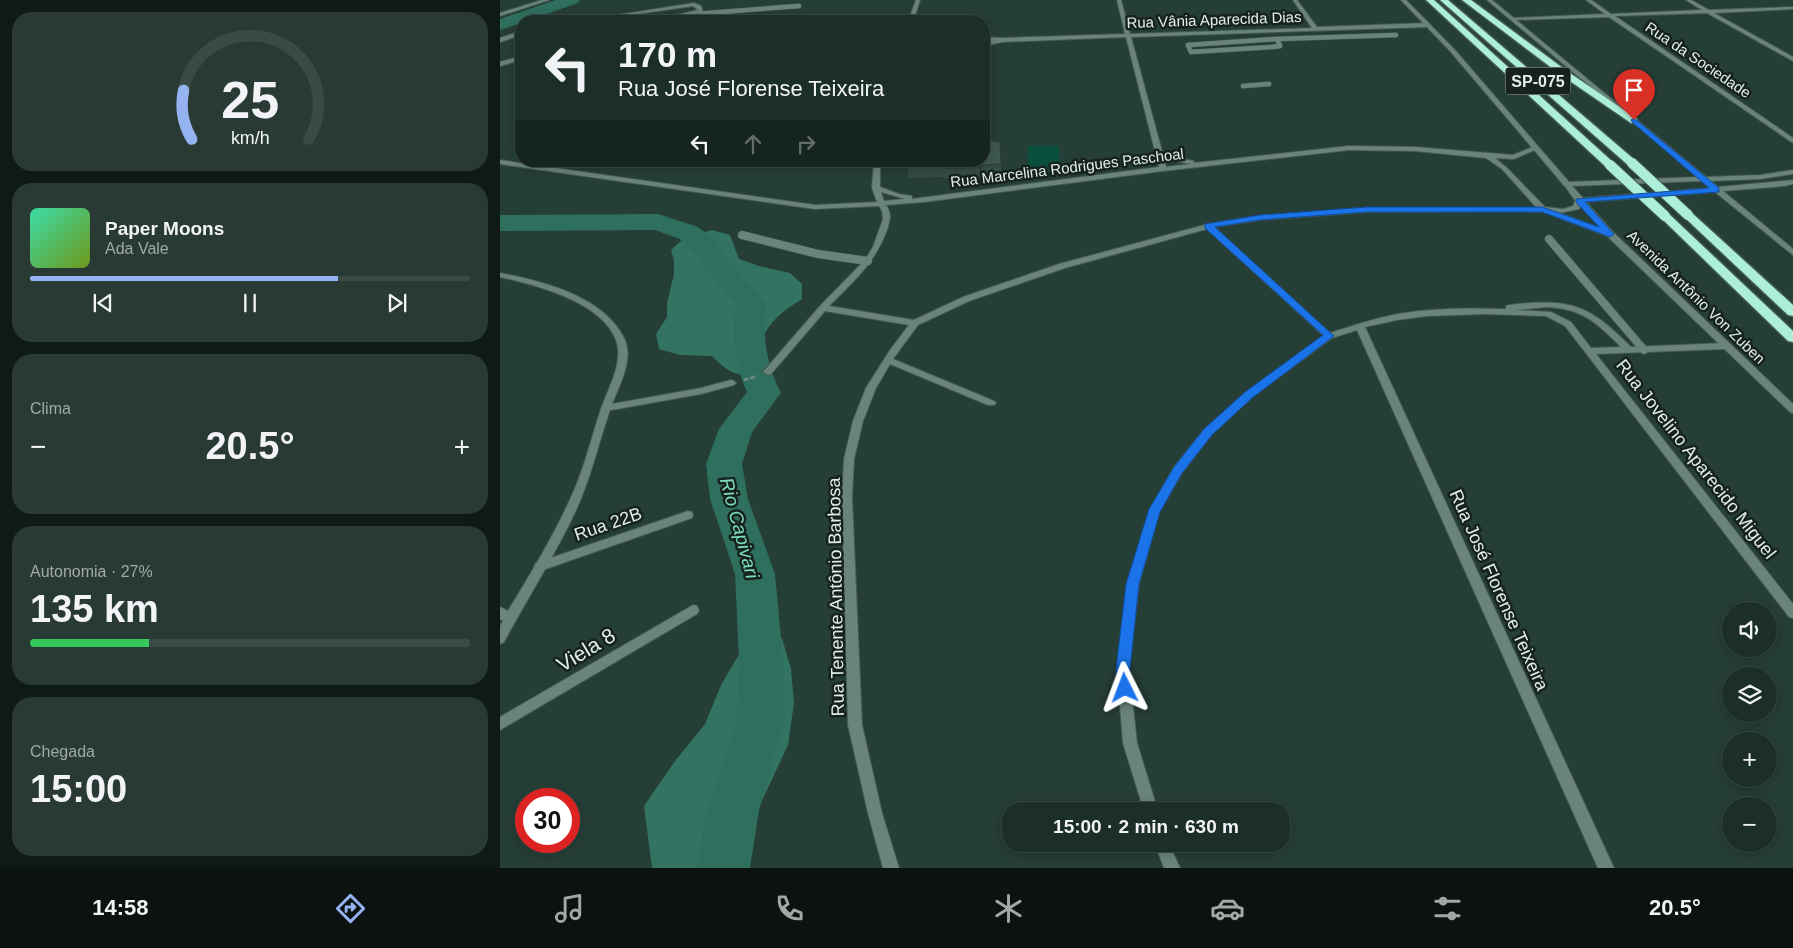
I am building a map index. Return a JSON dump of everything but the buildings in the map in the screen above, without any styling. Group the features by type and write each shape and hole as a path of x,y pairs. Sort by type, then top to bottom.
{"highway":[{"name":"SP-075","path":"1430,0 1665,216 1793,338"},
{"name":"SP-075","path":"1444,0 1632,163 1793,312"},
{"path":"1466,0 1564,73 1634,120"}],"street":[{"path":"500,15 547,0"},
{"path":"914,15 918,0"},
{"path":"1119,0 1130,36 1162,170"},
{"path":"1295,0 1316,29"},
{"name":"Avenida Antônio Von Zuben","path":"1403,0 1452,50 1565,184 1610,234 1793,410"},
{"path":"1489,0 1793,253"},
{"name":"Rua da Sociedade","path":"1588,0 1793,141"},
{"path":"1688,0 1793,59"},
{"path":"621,15 695,4 701,11 689,15"},
{"path":"1513,19 1793,8"},
{"name":"Rua Vânia Aparecida Dias","path":"990,39 1428,25"},
{"path":"500,40 515,34"},
{"name":"Rua Vânia Aparecida Dias","path":"990,43 1002,40"},
{"path":"500,64 515,60"},
{"name":"Rua Marcelina Rodrigues Paschoal","path":"535,167 806,206 881,204 924,200 1349,148 1415,149 1514,157 1536,148"},
{"name":"Rua Marcelina Rodrigues Paschoal","path":"1158,156 1182,162 1213,164"},
{"path":"1488,156 1504,168 1542,209 1610,234"},
{"name":"Rua Marcelina Rodrigues Paschoal","path":"500,162 515,164"},
{"path":"768,372 823,308 868,262 877,248 887,219 886,211 881,204 876,188 877,167"},
{"path":"1565,184 1760,177 1793,172"},
{"path":"823,308 915,322 966,299 1062,266 1208,226 1260,218 1367,210 1570,210 1576,207 1579,200 1716,190 1793,182"},
{"name":"Rua Marcelina Rodrigues Paschoal","path":"876,188 897,196 924,200"},
{"path":"1208,226 1329,336"},
{"path":"500,274 519,279 580,302 595,310 614,328 623,351 618,376 581,487 540,566 505,615 500,638"},
{"path":"1148,802 1130,743 1123,669 1133,584 1154,512 1178,470 1208,432 1249,395 1329,336 1397,317 1428,313 1484,311 1541,304 1566,305 1583,310 1612,332 1629,350"},
{"name":"Rua Jovelino Aparecido Miguel","path":"1484,311 1548,314 1568,324 1793,613"},
{"name":"Rua Tenente Antônio Barbosa","path":"891,868 875,814 855,725 850,636 847,497 849,459 858,421 871,388 915,322"},
{"name":"Rua José Florense Teixeira","path":"1360,326 1606,868"},
{"path":"1589,351 1725,346"},
{"path":"888,360 991,402"},
{"path":"606,408 700,391 731,383"},
{"name":"Rua 22B","path":"540,566 688,516"},
{"name":"Viela 8","path":"500,724 693,610"},
{"path":"1165,852 1172,868"}],"lane":[{"path":"695,14 799,6"},
{"path":"1276,39 1280,46 1191,52 1188,44 1276,39 1396,35"},
{"path":"1243,86 1268,84"},
{"path":"742,235 818,254 868,262"},
{"path":"1549,239 1644,350"}],"path":[{"path":"731,383 768,372"}],"green space":[{"path":"1059,145 1060,170 1028,170 1028,146"},
{"path":"712,230 730,235 739,259 790,273 802,284 802,299 773,321 767,330 760,349 760,375 745,375 733,372 712,356 680,355 659,349 656,334 667,317 667,303 674,274 674,261 671,250 685,237"},
{"path":"782,638 791,669 794,703 788,745 746,835 738,868 652,868 644,806 675,761 705,724 721,685 741,651"}],"waterway":[{"name":"Rio Capivari","path":"529,15 572,0"},
{"name":"Rio Capivari","path":"500,25 515,20"},
{"name":"Rio Capivari","path":"500,223 658,222 689,233 707,248 716,263 751,303 749,349 758,381 764,393 736,429 724,464 729,499 755,574 761,659 761,718 733,810 723,868"}],"route":[{"path":"1125,688 1123,669 1133,584 1154,512 1178,470 1208,432 1249,395 1295,359 1329,336 1208,226 1260,218 1367,210 1542,209 1610,234 1579,200 1716,190 1634,120"}]}
